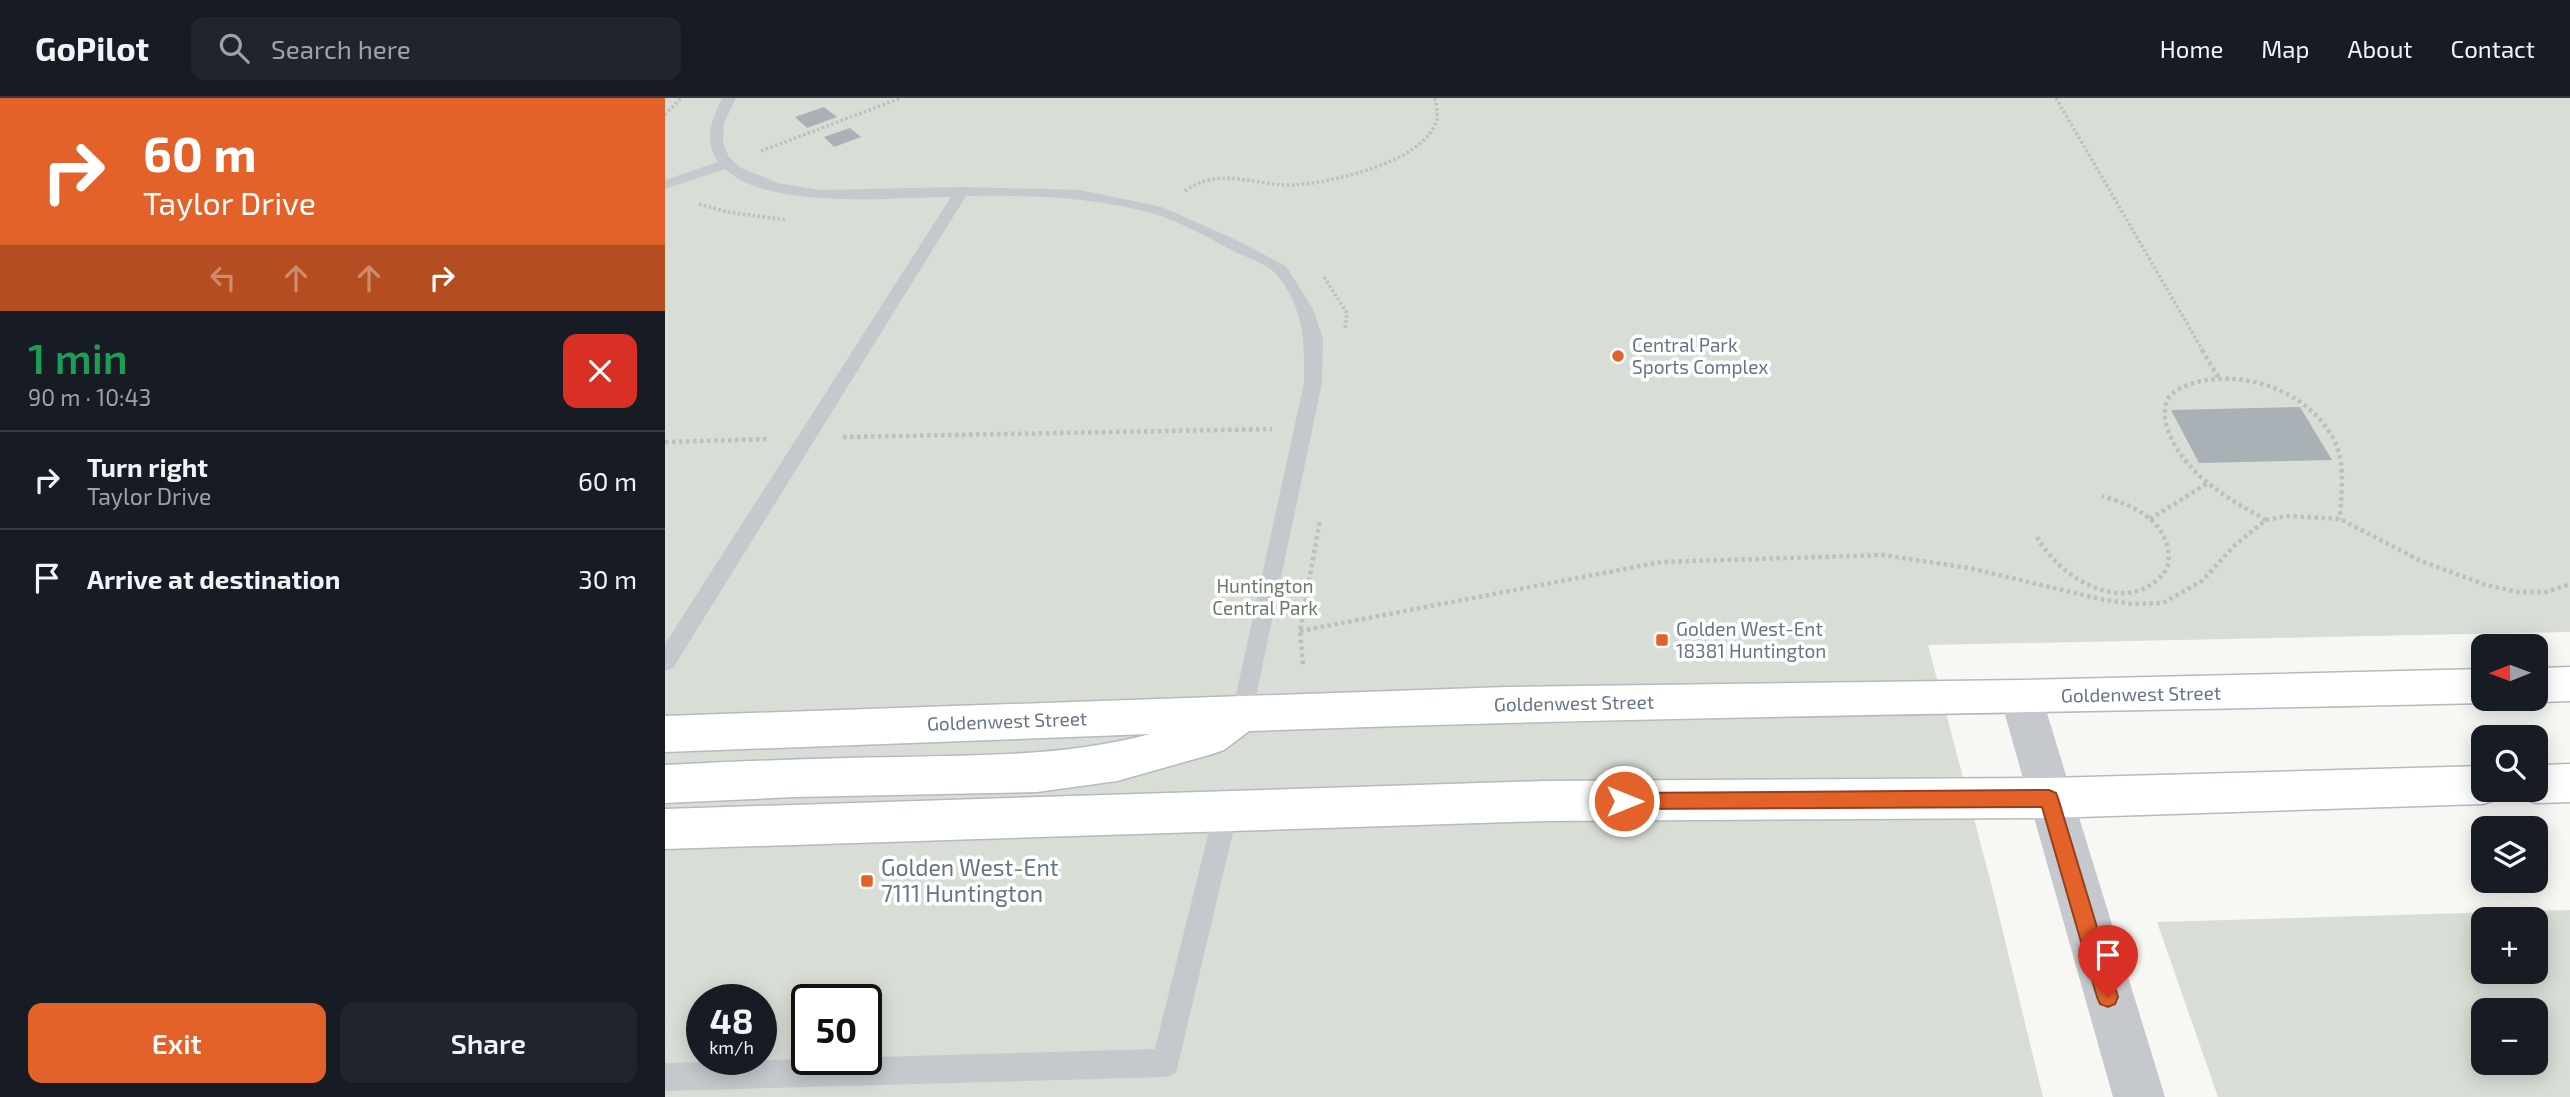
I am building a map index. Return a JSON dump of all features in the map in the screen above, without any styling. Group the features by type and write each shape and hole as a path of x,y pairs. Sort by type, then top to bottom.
{"main road":[{"path":"2548,685 2570,684"},
{"name":"Goldenwest Street","path":"665,734 1507,704 2021,697 2471,686"},
{"path":"665,784 794,778 1037,773 1117,762 1209,737 1243,713"},
{"path":"2548,783 2570,782"},
{"path":"665,829 1544,801 2049,798 2471,785"}],"street":[{"path":"2021,697 2139,1097"}],"lane":[{"path":"729,98 716,118 715,144 726,164 744,177 789,191 819,194 962,191 1080,194 1157,210 1230,243 1280,270 1305,309 1314,339 1313,383 1243,713"},
{"path":"665,186 726,164"},
{"path":"665,662 962,191"},
{"path":"665,1077 1165,1063 1226,811"}],"path":[{"path":"665,116 681,98"},
{"path":"754,154 901,98"},
{"path":"1176,197 1196,183 1215,178 1293,185 1331,181 1395,160 1419,144 1433,130 1439,116 1436,98"},
{"path":"2056,98 2220,380"},
{"path":"1317,268 1347,313 1344,339"},
{"path":"2266,520 2208,484 2180,452 2164,426 2164,405 2175,391 2203,382 2232,379 2270,386 2299,398 2322,417 2335,441 2342,465 2340,519"},
{"path":"834,437 1280,429"},
{"path":"665,442 781,438"},
{"path":"2150,519 2208,484"},
{"path":"2038,537 2048,558 2072,578 2097,587 2129,591 2151,584 2164,573 2169,563 2168,543 2150,519 2129,505 2102,496"},
{"path":"1303,664 1300,631 1322,508"},
{"path":"1300,631 1600,572 1674,561 1883,555 1969,568 2100,599 2132,604 2163,603 2202,581 2237,544 2266,520 2287,516 2340,519 2465,581 2529,593 2560,590 2570,584"}],"green space":[{"name":"Huntington Central Park","path":"665,98 2570,98 2570,632 1928,645 1992,887 2043,1097 665,1097"},
{"path":"2570,910 2570,1097 2218,1097 2157,922 2471,913 2471,984 2548,984 2548,911"}],"building":[{"path":"824,107 837,117 807,128 795,117"},
{"path":"850,128 861,137 834,147 824,137"},
{"path":"2300,407 2332,460 2199,463 2171,410"}],"place":[{"name":"Central Park Sports Complex","path":"1618,356"},
{"name":"Golden West-Ent 18381 Huntington","path":"1662,640"},
{"name":"Golden West-Ent 7111 Huntington","path":"867,881"}],"route":[{"path":"1624,801 2049,798 2108,997"}]}
